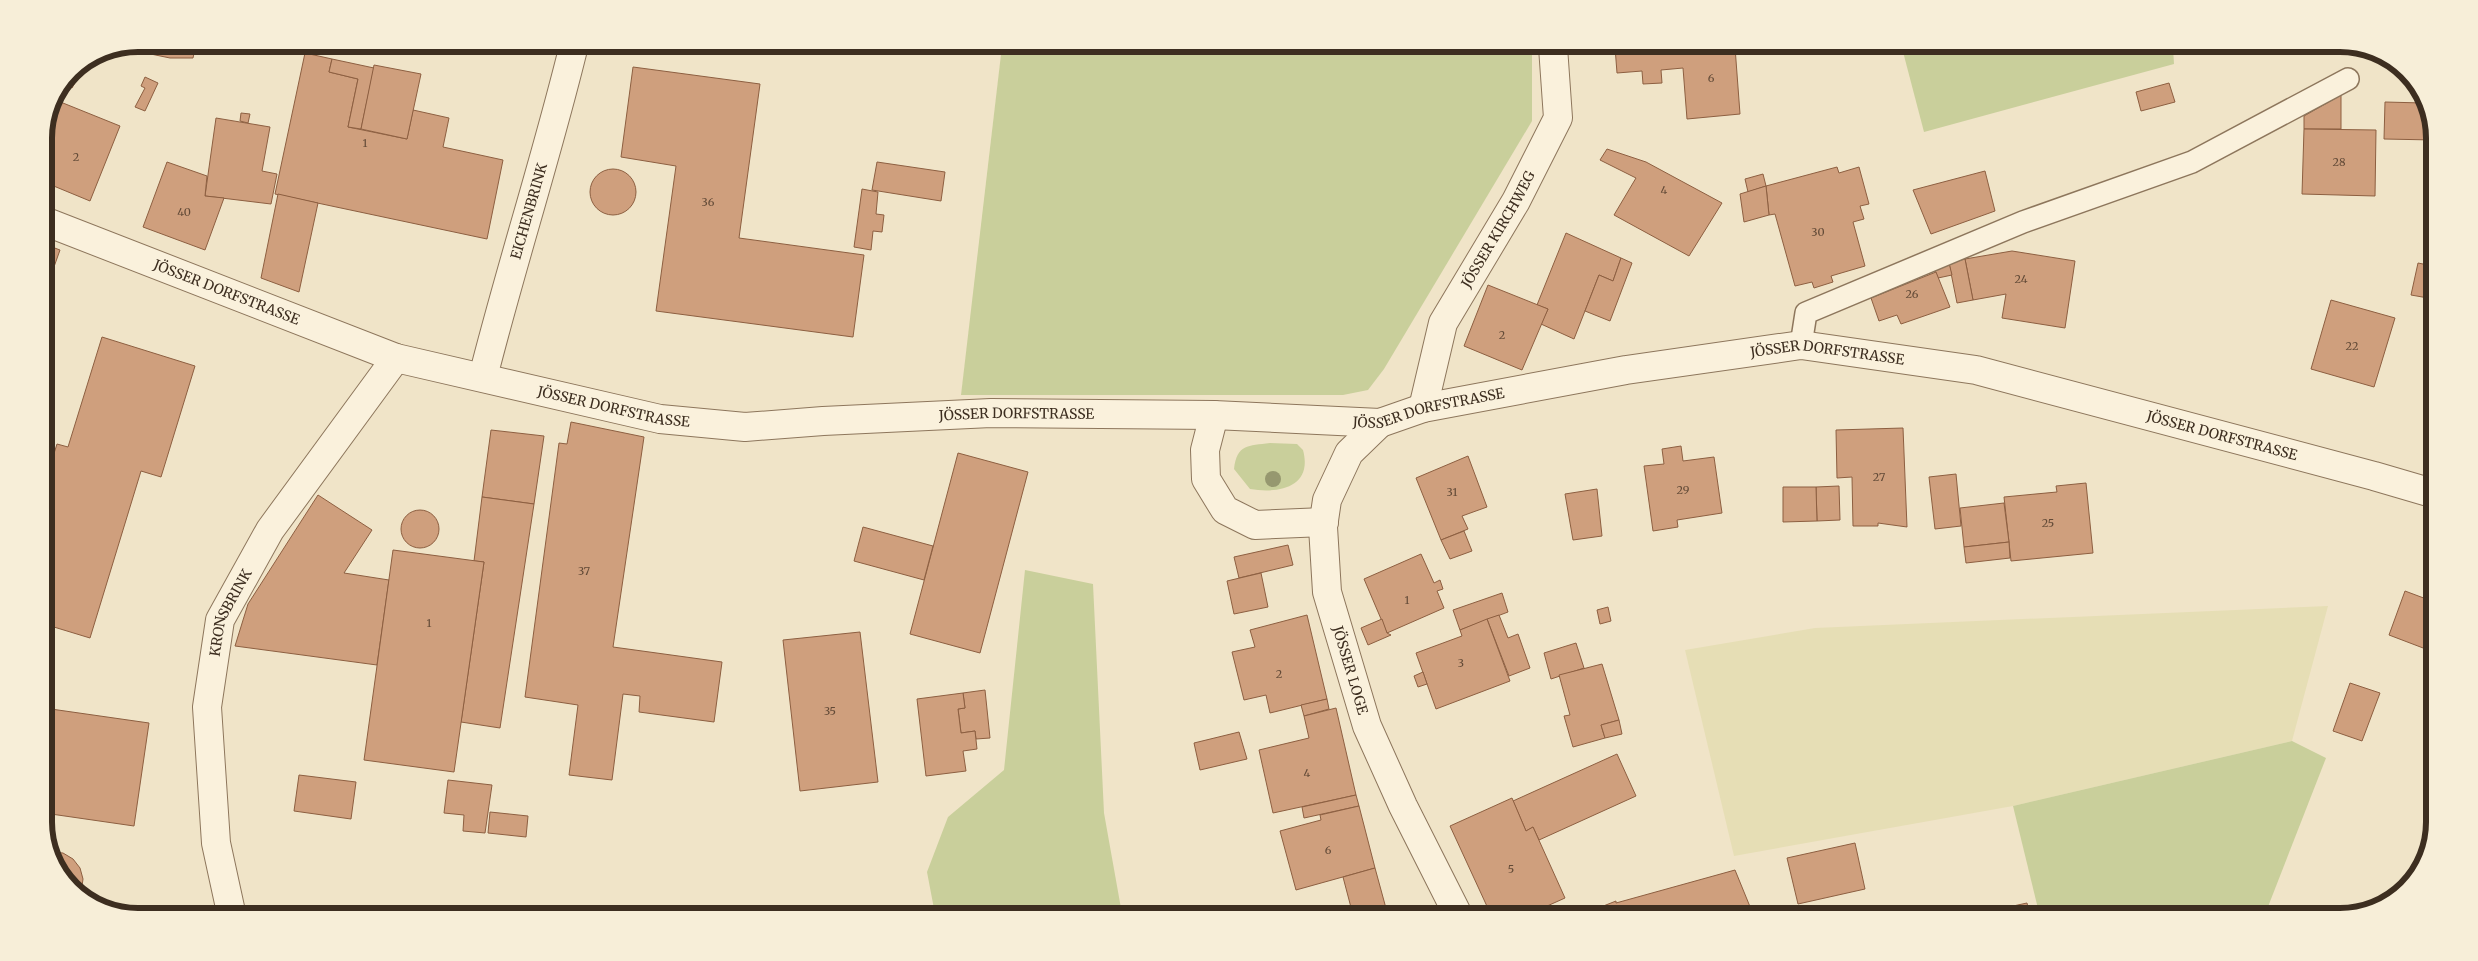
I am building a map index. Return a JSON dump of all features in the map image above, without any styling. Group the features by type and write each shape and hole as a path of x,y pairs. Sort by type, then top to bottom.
{"street":[{"name":"EICHENBRINK","path":"483,377 507,282 557,116 572,52"},
{"name":"JÖSSER KIRCHWEG","path":"1423,408 1443,323 1516,201 1558,118 1553,52"},
{"name":"JÖSSER DORFSTRASSE","path":"52,224 396,358 660,419 745,427 823,421 991,413 1214,415 1380,423 1423,408 1626,370 1801,345 1976,370 2426,491"},
{"name":"KRONSBRINK","path":"230,908 216,843 207,707 220,620 270,530 396,358"},
{"path":"1214,415 1205,450 1206,479 1225,510 1255,525 1324,522"},
{"name":"JÖSSER LOGE","path":"1380,423 1349,453 1327,500 1324,522 1327,592 1367,726 1403,806 1454,908"}],"lane":[{"path":"1801,345 1806,313 2023,222 2192,162 2348,79"}],"shaded area":[{"path":"2328,606 2292,741 2013,806 1734,856 1685,650 1815,628"}],"green space":[{"path":"1001,52 1532,52 1532,121 1384,369 1368,390 1343,395 961,395"},
{"path":"1903,52 2173,52 2174,64 1924,132"},
{"path":"1270,443 1297,444 1303,450 1305,463 1303,472 1298,480 1282,489 1250,489 1234,469 1238,455 1250,446"},
{"path":"1025,570 1093,584 1104,813 1121,908 934,908 927,872 948,817 1004,770"},
{"path":"2292,741 2326,758 2268,908 2038,908 2013,806"}],"building":[{"path":"141,52 194,52 193,58 170,58"},
{"path":"1615,52 1735,52 1740,114 1687,119 1683,68 1661,70 1662,83 1643,84 1642,71 1617,73"},
{"path":"305,53 332,59 329,72 358,79 348,127 407,139 413,110 449,118 443,147 503,160 487,239 275,194"},
{"path":"332,59 374,68 361,129 348,127 358,79 329,72"},
{"path":"374,65 421,74 407,139 361,129"},
{"path":"633,67 760,84 739,238 864,255 853,337 656,311 676,166 621,157"},
{"path":"145,77 158,83 145,111 135,107 145,88 141,86"},
{"path":"2169,83 2175,102 2141,111 2136,92"},
{"path":"2341,95 2341,129 2304,129 2304,116"},
{"path":"61,102 120,126 90,201 52,185 52,138 54,121"},
{"path":"2385,102 2418,103 2423,116 2425,140 2384,139"},
{"path":"241,113 250,114 248,123 240,121"},
{"path":"216,118 270,127 262,171 277,174 271,204 205,196"},
{"path":"2304,129 2376,130 2375,196 2302,194"},
{"path":"1607,149 1646,162 1722,203 1689,256 1614,215 1636,178 1600,160"},
{"path":"167,162 207,176 205,196 224,198 205,250 143,227"},
{"path":"877,162 945,172 941,201 872,190"},
{"path":"1837,167 1839,173 1859,167 1869,204 1860,206 1864,219 1853,222 1865,266 1831,276 1833,282 1814,288 1812,282 1795,286 1775,214 1769,215 1766,186"},
{"path":"608,169 618,169 630,175 635,183 635,201 630,209 622,214 608,215 600,212 593,205 590,197 590,187 593,179 600,172"},
{"path":"1985,171 1995,211 1931,234 1913,190"},
{"path":"1763,174 1766,186 1748,192 1745,179"},
{"path":"1766,186 1769,215 1744,222 1740,194"},
{"path":"862,189 878,192 876,214 884,215 882,232 873,231 871,250 854,247"},
{"path":"278,194 318,203 299,292 261,278"},
{"path":"1566,233 1621,258 1613,281 1599,275 1574,339 1541,324 1548,309 1537,305"},
{"path":"52,247 60,250 52,272"},
{"path":"2012,251 2075,261 2065,328 2002,318 2006,294 1973,300 1965,259"},
{"path":"1621,258 1632,263 1610,321 1585,311 1599,275 1613,281"},
{"path":"1965,259 1973,300 1957,303 1949,263"},
{"path":"1949,263 1952,275 1938,278 1934,268"},
{"path":"2418,263 2425,264 2425,298 2411,295"},
{"path":"1936,272 1950,307 1901,324 1897,315 1879,321 1871,298"},
{"path":"1488,285 1548,309 1522,370 1464,346"},
{"path":"2331,300 2395,318 2374,387 2311,369"},
{"path":"102,337 195,366 161,477 141,471 90,638 53,627 52,458 57,444 68,447"},
{"path":"571,422 644,437 613,647 722,662 714,722 639,712 640,696 623,694 612,780 569,775 578,705 525,697 559,443 567,444"},
{"path":"1903,428 1907,527 1878,523 1878,526 1853,526 1852,477 1837,478 1836,430"},
{"path":"491,430 544,436 534,504 482,497"},
{"path":"1681,446 1683,461 1714,457 1722,513 1677,520 1678,527 1653,531 1644,466 1664,464 1662,449"},
{"path":"958,453 1028,472 980,653 910,634"},
{"path":"1468,456 1487,507 1462,516 1468,529 1441,540 1416,478"},
{"path":"1956,474 1961,526 1935,529 1929,477"},
{"path":"2086,483 2093,553 2011,561 2004,497 2057,492 2056,486"},
{"path":"1839,486 1840,520 1817,521 1816,487"},
{"path":"1783,487 1816,487 1817,521 1783,522"},
{"path":"1597,489 1602,536 1573,540 1565,494"},
{"path":"318,495 372,530 344,573 389,580 377,665 235,646 248,604"},
{"path":"482,497 534,504 500,728 461,722 484,562 474,561"},
{"path":"2004,503 2009,542 1964,547 1960,508"},
{"path":"420,510 434,515 439,529 434,543 420,548 406,543 401,529 406,515"},
{"path":"863,527 933,546 924,580 854,561"},
{"path":"1464,531 1472,551 1450,559 1441,540"},
{"path":"2009,542 2010,558 1966,563 1964,547"},
{"path":"1288,545 1293,565 1239,578 1234,557"},
{"path":"393,550 484,562 454,772 364,760"},
{"path":"1421,554 1434,583 1440,580 1443,589 1437,591 1444,608 1387,633 1364,579"},
{"path":"1261,573 1268,607 1234,614 1227,581"},
{"path":"2405,591 2426,599 2426,649 2389,635"},
{"path":"1502,593 1508,612 1460,630 1453,610"},
{"path":"1608,607 1611,621 1600,624 1597,610"},
{"path":"1307,615 1327,699 1270,713 1266,695 1244,700 1232,652 1255,647 1250,630"},
{"path":"1499,615 1508,638 1518,634 1530,668 1509,676 1487,619"},
{"path":"1382,619 1387,633 1391,635 1368,645 1361,628"},
{"path":"1487,619 1510,681 1436,709 1416,653 1462,636 1460,630"},
{"path":"860,632 878,782 800,791 783,640"},
{"path":"1576,643 1584,668 1551,679 1544,653"},
{"path":"1602,664 1619,720 1601,725 1605,738 1573,747 1564,716 1570,715 1559,675"},
{"path":"1423,672 1427,684 1418,687 1414,676"},
{"path":"2350,683 2380,693 2362,741 2333,731"},
{"path":"985,690 990,738 976,739 975,731 961,733 958,709 965,708 963,693"},
{"path":"963,693 965,708 958,709 961,733 975,731 977,749 963,751 966,771 926,776 917,699"},
{"path":"1327,699 1329,709 1304,716 1301,705"},
{"path":"1336,708 1356,795 1273,813 1259,750 1309,738 1304,716"},
{"path":"53,709 149,723 134,826 53,814"},
{"path":"1619,720 1622,734 1605,738 1601,725"},
{"path":"1239,732 1247,759 1200,770 1194,743"},
{"path":"1617,754 1636,796 1539,840 1533,827 1526,831 1513,801"},
{"path":"299,775 356,782 351,819 294,811"},
{"path":"448,780 492,785 485,833 463,831 464,815 444,813"},
{"path":"1356,795 1359,806 1304,818 1302,807"},
{"path":"1512,798 1526,831 1533,827 1565,898 1543,908 1488,908 1450,826"},
{"path":"1359,806 1375,868 1296,890 1280,831 1321,820 1320,815"},
{"path":"490,812 528,816 526,837 488,833"},
{"path":"1855,843 1865,889 1798,904 1787,858"},
{"path":"58,853 63,853 73,859 80,868 83,879 82,887 70,875"},
{"path":"1375,868 1386,908 1351,908 1343,877"},
{"path":"1735,870 1751,908 1598,908 1616,901 1616,903"},
{"path":"2027,903 2028,908 2004,908"}]}
